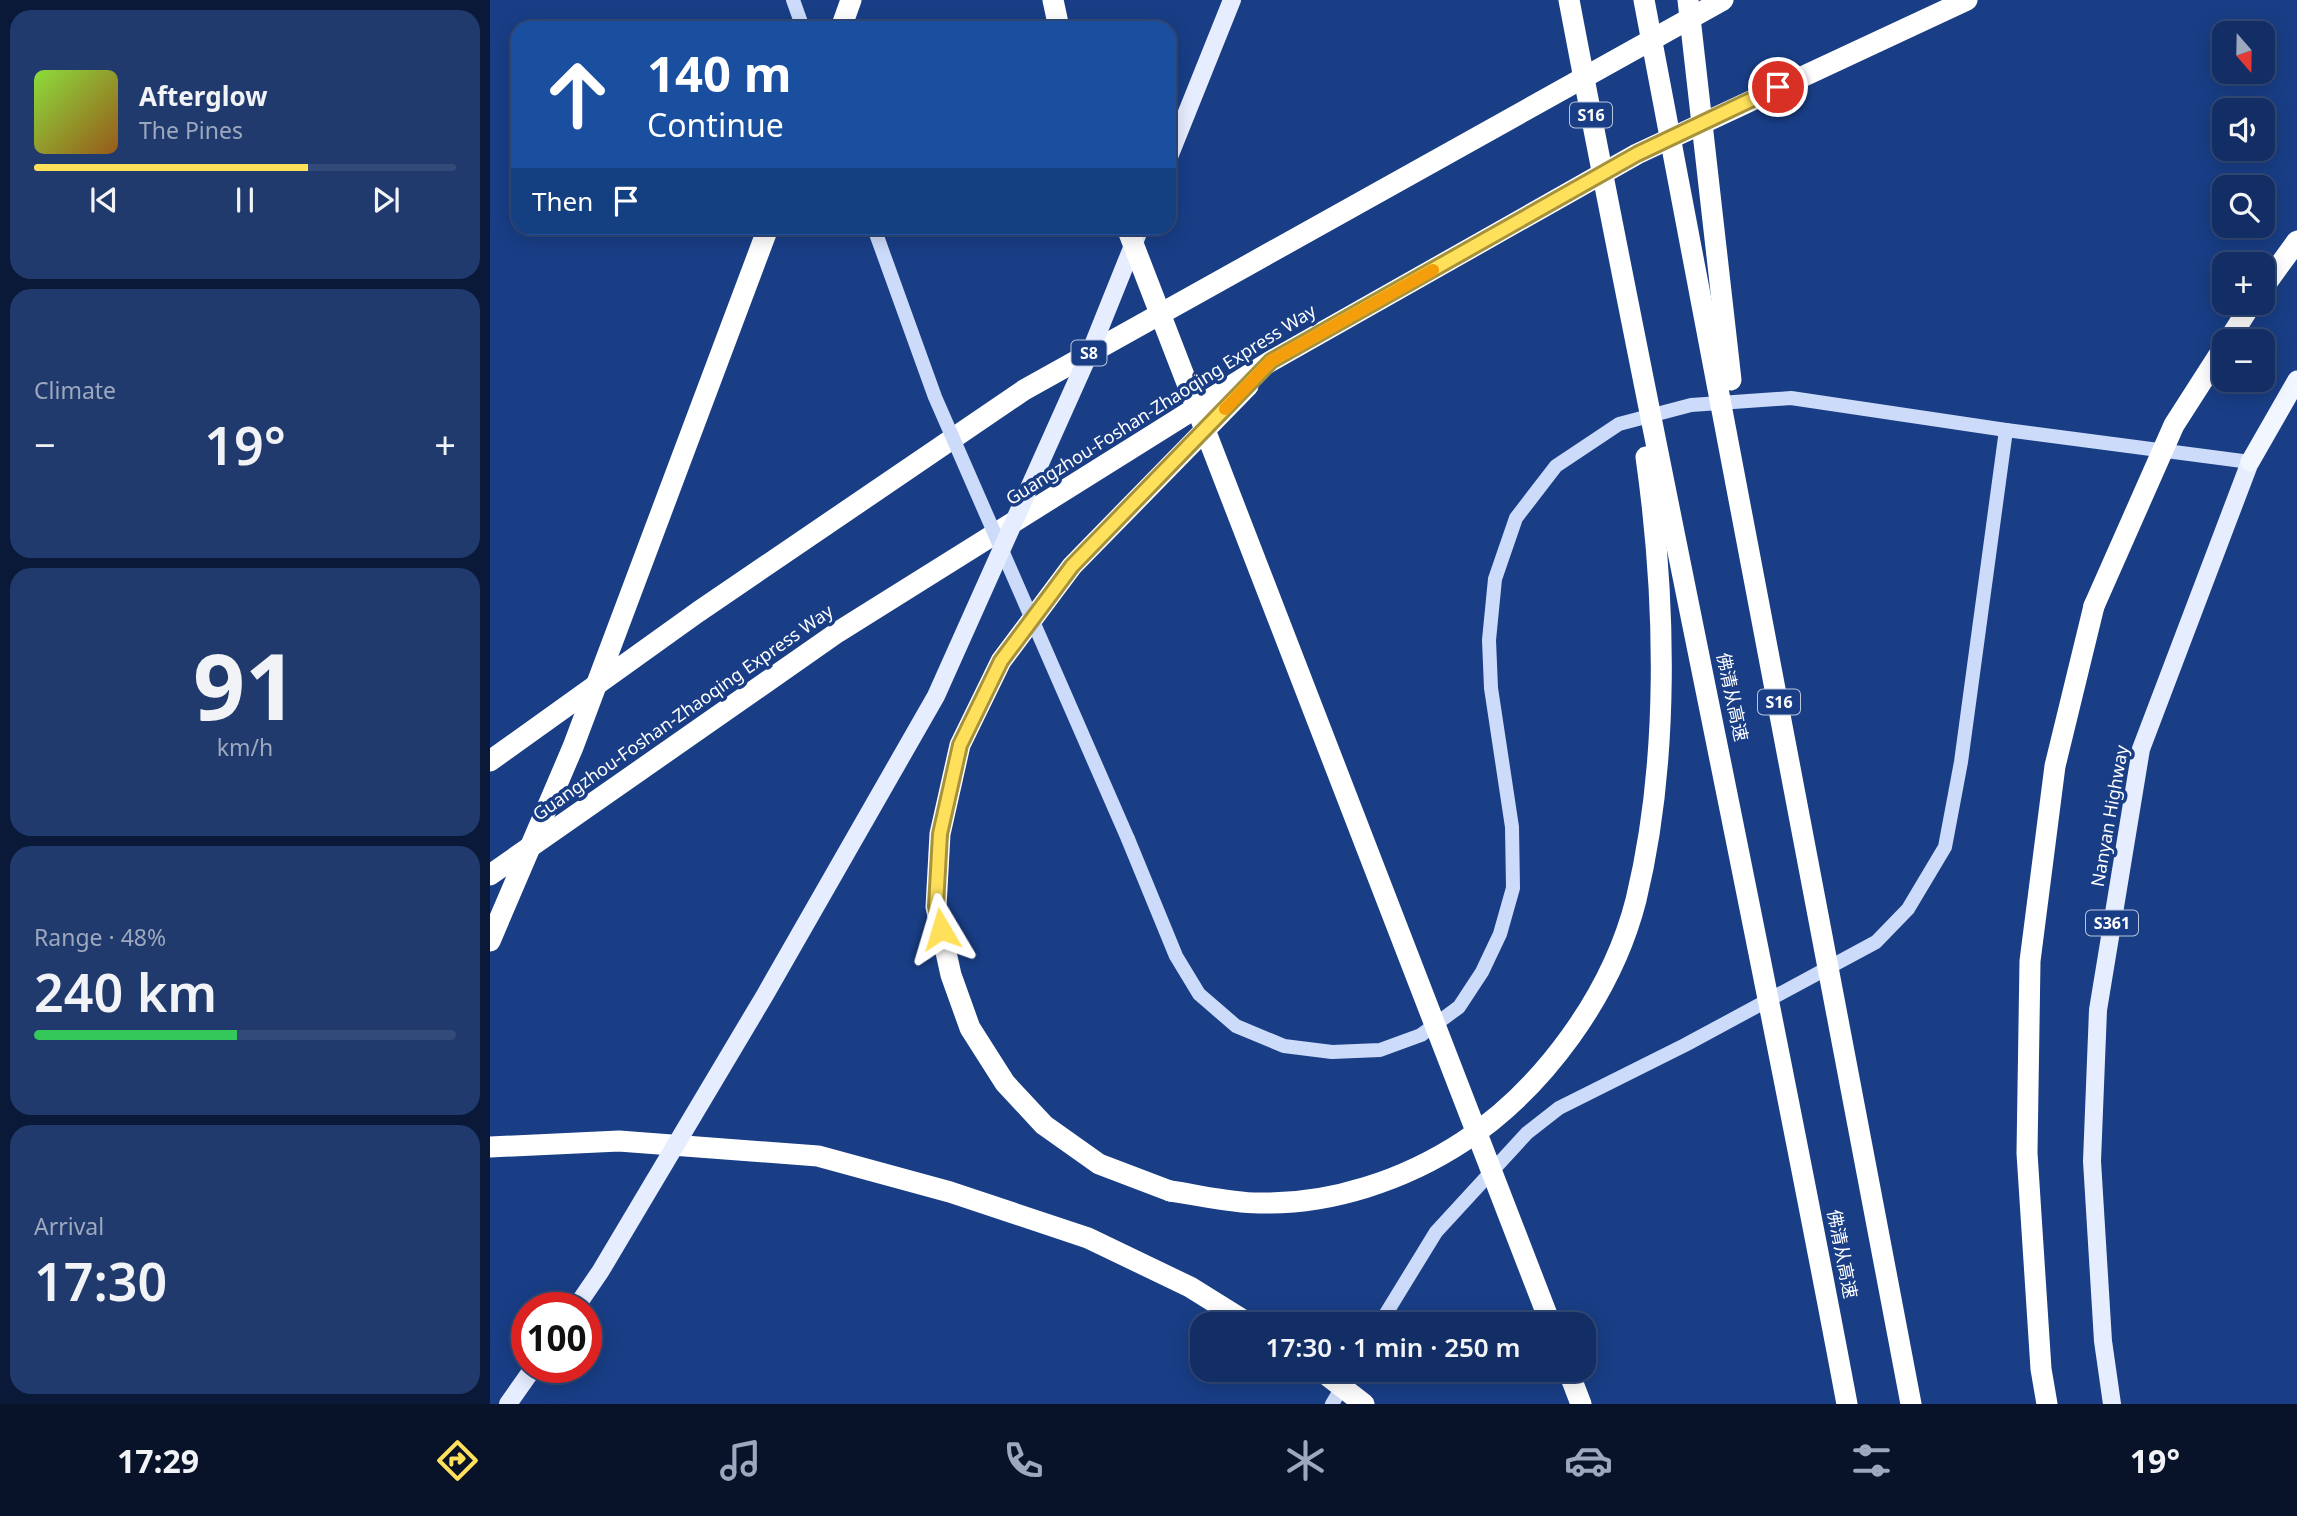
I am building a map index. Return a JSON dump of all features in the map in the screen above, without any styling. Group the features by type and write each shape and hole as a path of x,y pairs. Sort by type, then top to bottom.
{"highway":[{"path":"844,21 851,0"},
{"path":"1053,0 1058,21"},
{"name":"佛清从高速","path":"1569,0 1612,229 1777,1032 1847,1404"},
{"name":"S16","path":"1644,0 1749,539 1911,1404"},
{"path":"1688,0 1749,539"},
{"name":"S8","path":"490,761 698,612 1024,390 1723,0"},
{"name":"Guangzhou-Foshan-Zhaoqing Express Way","path":"490,875 838,632 1271,361 1637,154 1967,0"},
{"path":"1271,361 1072,566 1001,661 960,745 940,834 936,906 951,975 970,1028 1005,1083 1044,1125 1099,1164 1170,1191 1259,1203 1321,1199 1381,1182 1432,1162 1484,1128 1542,1075 1578,1027 1613,961 1635,901 1651,817 1661,690 1655,522 1612,229"},
{"path":"490,941 573,747 765,235"},
{"path":"1130,235 1545,1312"},
{"path":"2275,271 2297,241"},
{"path":"2047,1404 2041,1368 2027,1153 2030,961 2055,766 2094,606 2174,425 2212,366"},
{"path":"2249,462 2297,380"},
{"path":"490,1147 619,1141 818,1156 950,1192 1088,1238 1190,1287 1230,1312"},
{"path":"1336,1382 1364,1404"},
{"path":"1573,1382 1581,1404"}],"main road":[{"path":"793,0 800,21"},
{"path":"1176,140 1232,0"},
{"path":"877,235 935,397 1128,839 1176,956 1199,994 1236,1026 1284,1046 1332,1052 1380,1050 1421,1035 1459,1007 1482,972 1500,934 1513,888 1512,827 1491,688 1489,640 1494,579 1516,518 1556,466 1619,424 1691,405 1791,398 2249,462"},
{"path":"586,1292 765,995 936,696 1093,345 1137,235"},
{"path":"1388,1312 1436,1232 1527,1133 1559,1108 1685,1045 1876,942 1915,898 1945,847 1961,762 2006,430"},
{"name":"Nanyan Highway","path":"2112,1404 2103,1341 2092,1161 2098,1010 2141,749 2249,462"},
{"path":"1332,1404 1345,1382"},
{"path":"508,1404 523,1383"}],"slow traffic":[{"path":"1225,409 1271,361 1433,270"}],"route":[{"path":"941,929 936,906 940,834 960,745 1001,661 1072,566 1271,361 1637,154 1778,87"}]}
